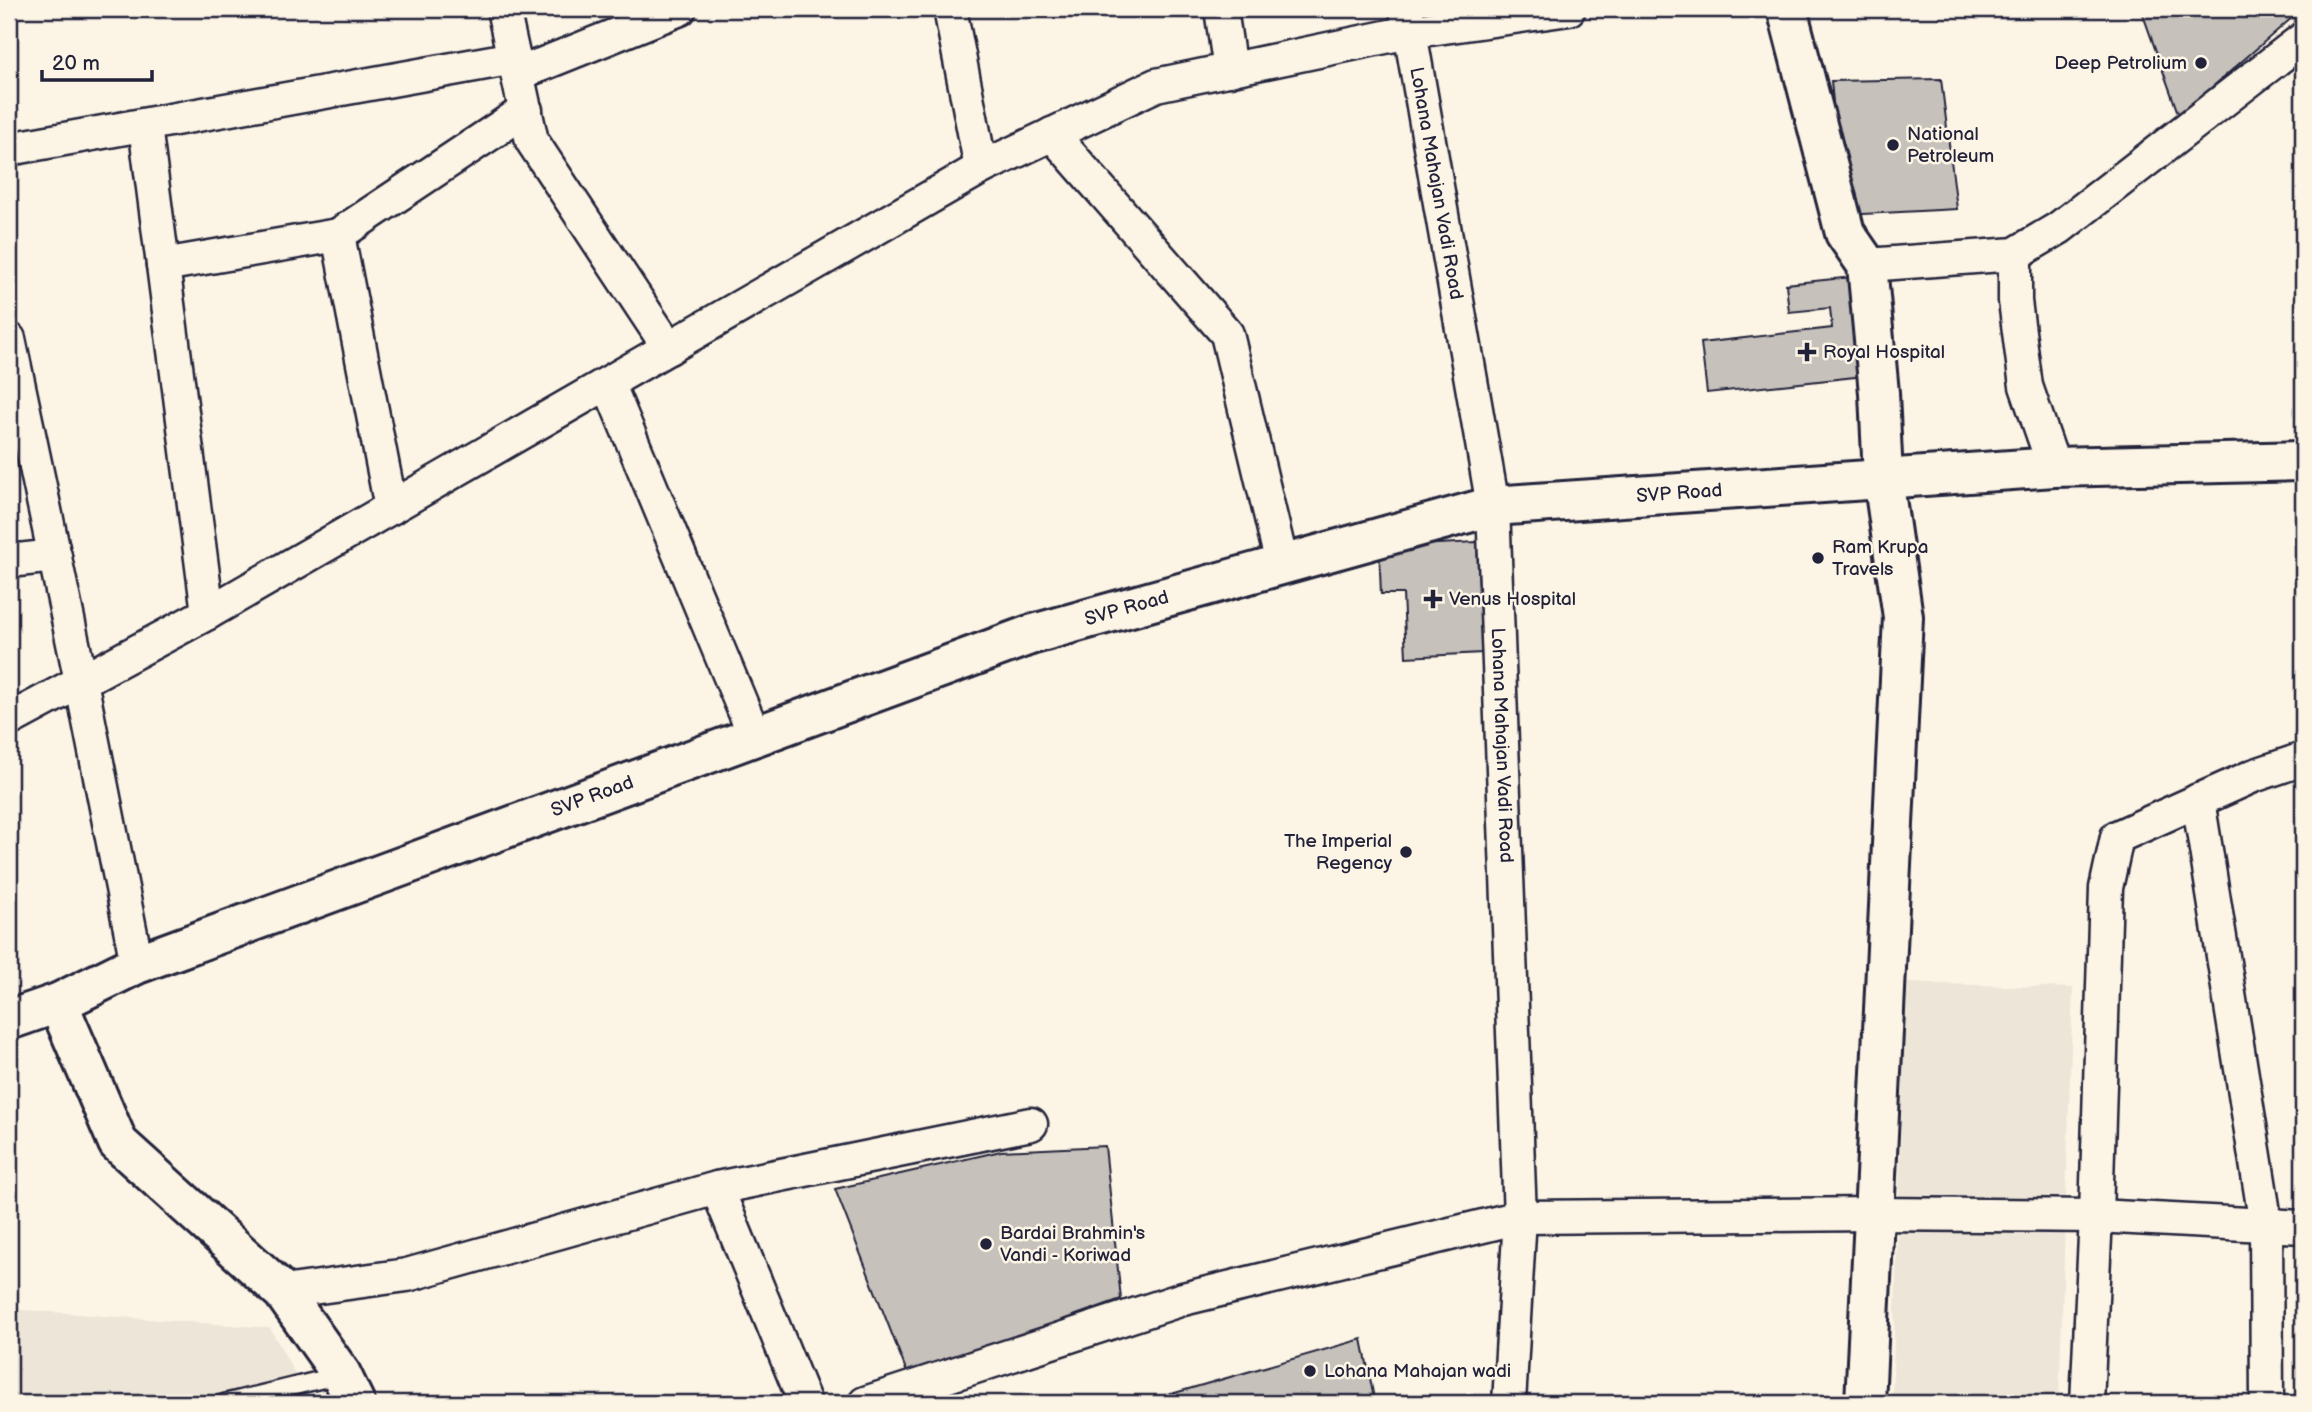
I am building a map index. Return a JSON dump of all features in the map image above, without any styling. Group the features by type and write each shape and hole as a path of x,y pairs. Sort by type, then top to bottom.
{"main road":[{"path":"1787,9 1844,233 1867,265 1879,393 1883,478 1903,617 1865,1403"},
{"name":"SVP Road","path":"9,1020 58,1003 137,964 1030,635 1493,506 2054,467 2303,461"},
{"path":"58,1003 118,1143 283,1292 348,1389"}],"street":[{"path":"503,9 533,141 669,348"},
{"path":"9,149 516,66 680,9"},
{"path":"950,9 981,168"},
{"path":"1221,9 1230,70"},
{"path":"9,720 208,613 981,168 1156,85 1230,70 1408,21 1569,9"},
{"name":"Lohana Mahajan Vadi Road","path":"1408,21 1493,506 1520,1217 1509,1403"},
{"path":"1867,265 2014,254 2059,228 2303,39"},
{"path":"163,265 338,235 526,110"},
{"path":"145,126 208,613"},
{"path":"1052,134 1227,334 1282,564"},
{"path":"338,235 391,508"},
{"path":"2014,254 2015,301 2026,386 2054,467"},
{"path":"9,342 81,681 137,964"},
{"path":"608,383 755,737"},
{"path":"9,561 55,556"},
{"path":"2087,1403 2106,888 2117,836 2253,776 2303,759"},
{"path":"2198,800 2266,1225 2267,1403"},
{"path":"283,1292 407,1275 717,1188 1031,1124"},
{"path":"717,1188 805,1403"},
{"path":"865,1403 1184,1299 1520,1217 1874,1214 2096,1216 2303,1227"}],"lane":[{"path":"224,1403 348,1389"}],"shaded area":[{"path":"1906,983 2073,988 2059,1403 1892,1403"},
{"path":"9,1309 270,1328 311,1403 9,1403"}],"building":[{"name":"Deep Petrolium","path":"2141,9 2302,9 2179,116"},
{"name":"National Petroleum","path":"1941,79 1957,209 1844,215 1831,81"},
{"path":"1862,276 1873,375 1707,393 1701,343 1832,328 1830,308 1789,312 1786,284"},
{"path":"1477,542 1482,653 1406,657 1403,594 1381,594 1379,547"},
{"name":"Bardai Brahmin's Vandi - Koriwad","path":"1105,1146 1121,1299 908,1375 835,1189 1001,1151"},
{"name":"Lohana Mahajan wadi","path":"1362,1339 1375,1403 1140,1403"}],"place":[{"name":"Deep Petrolium","path":"2201,63"},
{"name":"National Petroleum","path":"1893,145"},
{"name":"Royal Hospital","path":"1807,352"},
{"name":"Ram Krupa Travels","path":"1818,558"},
{"name":"Venus Hospital","path":"1433,599"},
{"name":"The Imperial Regency","path":"1406,852"},
{"name":"Bardai Brahmin's Vandi - Koriwad","path":"986,1244"},
{"name":"Lohana Mahajan wadi","path":"1310,1371"}]}
